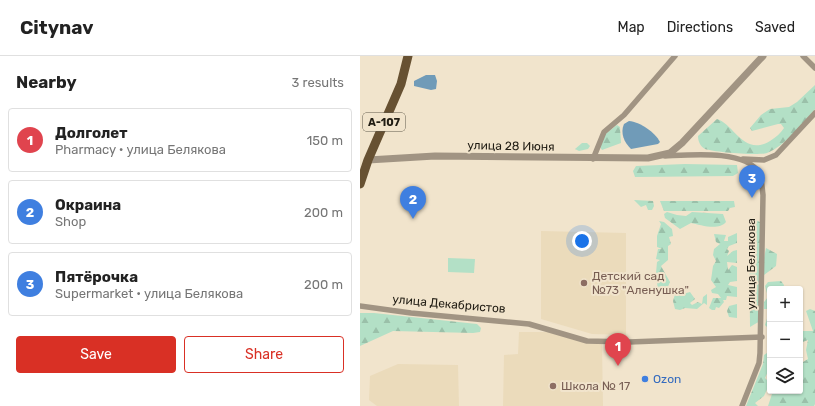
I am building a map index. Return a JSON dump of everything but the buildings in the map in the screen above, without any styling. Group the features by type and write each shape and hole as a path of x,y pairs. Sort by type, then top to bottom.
{"main road":[{"name":"А-107","path":"360,184 364,160 401,84 408,56"}],"street":[{"path":"593,158 604,132 624,115 675,56"},
{"path":"662,156 670,153 682,142 762,56"},
{"path":"803,56 815,68"},
{"path":"736,158 764,160 776,154 815,113"},
{"name":"улица Белякова","path":"662,156 696,155 736,158 747,162 759,173 762,183 762,337 759,363 742,406"},
{"name":"улица 28 Июня","path":"364,160 435,156 593,158 648,158 662,156"},
{"name":"улица Декабристов","path":"360,306 404,313 536,325 578,339 604,342 712,340 762,337"}],"shaded area":[{"name":"Детский сад №73 \"Аленушка\"","path":"541,231 626,233 626,335 592,334 541,319"},
{"name":"Школа № 17","path":"519,332 549,332 581,342 602,344 603,406 503,406 504,355 518,354"},
{"path":"398,364 458,365 459,406 377,406 369,400 370,376"}],"green space":[{"path":"815,85 815,109 787,140 774,150 762,154 717,151 705,149 698,140 698,136 717,119 723,122 740,138 753,145 761,145 770,141 784,128 781,124 752,131 750,128 761,115 770,109 789,107 797,102"},
{"path":"617,125 620,127 621,143 602,150 600,147 604,135"},
{"path":"582,143 587,143 590,146 588,149 579,151 575,149"},
{"path":"685,164 737,165 738,173 733,176 635,177 633,171 636,166"},
{"path":"634,200 653,201 654,206 652,210 648,210 646,205 641,207"},
{"path":"660,201 734,201 735,207 730,208 728,211 664,211"},
{"path":"667,212 686,216 692,212 723,214 726,222 723,225 714,227 691,223 680,229 665,218 664,214"},
{"path":"753,219 760,222 760,321 750,327 749,221"},
{"path":"659,221 664,222 672,229 673,236 669,237 671,244 668,246 668,260 661,266 670,282 667,289 658,291 656,273 657,262 660,260 656,259 658,249 662,249 657,247 657,236 661,224"},
{"path":"737,233 737,243 729,246 727,249 729,251 727,256 733,251 737,250 737,263 727,262 728,270 732,265 737,267 737,281 730,282 728,285 737,287 737,297 727,296 726,300 723,300 724,302 719,308 716,307 715,310 712,310 709,308 713,298 721,298 718,294 712,293 711,290 716,287 711,280 713,266 716,261 713,255 714,249 720,244 716,242 714,234 726,235 724,241 728,241 728,237"},
{"path":"766,248 777,254 776,266 764,275 764,258"},
{"path":"448,258 475,259 474,273 448,272"},
{"path":"781,281 784,285 767,286 767,293 765,286 768,282"},
{"path":"680,292 683,294 690,292 695,299 690,303 692,305 698,302 702,304 703,297 707,294 707,305 704,303 697,309 675,309 673,301 675,294"},
{"path":"767,298 767,309 764,309 764,302"},
{"path":"737,304 737,318 729,317 727,311 729,306"},
{"path":"810,309 815,311 815,404 814,406 768,406 772,394 803,394 803,362 808,359 806,350 808,340 803,342 803,331 813,331 806,311"},
{"path":"360,313 374,313 477,324 481,328 480,332 473,333 393,331 360,346"},
{"path":"767,353 767,374 765,378 767,380 767,390 764,396 755,403 758,406 746,406 763,364 764,355"}],"water":[{"path":"426,75 435,75 437,81 436,89 431,90 414,86 414,81"},
{"path":"629,121 638,123 647,128 658,138 660,142 658,144 631,149 626,143 622,131 624,124"}],"place":[{"name":"Пятёрочка","path":"752,198"},
{"name":"Окраина","path":"413,219"},
{"name":"Детский сад №73 \"Аленушка\"","path":"584,283"},
{"name":"Долголет","path":"618,366"},
{"name":"Ozon","path":"645,379"},
{"name":"Школа № 17","path":"553,386"}]}
